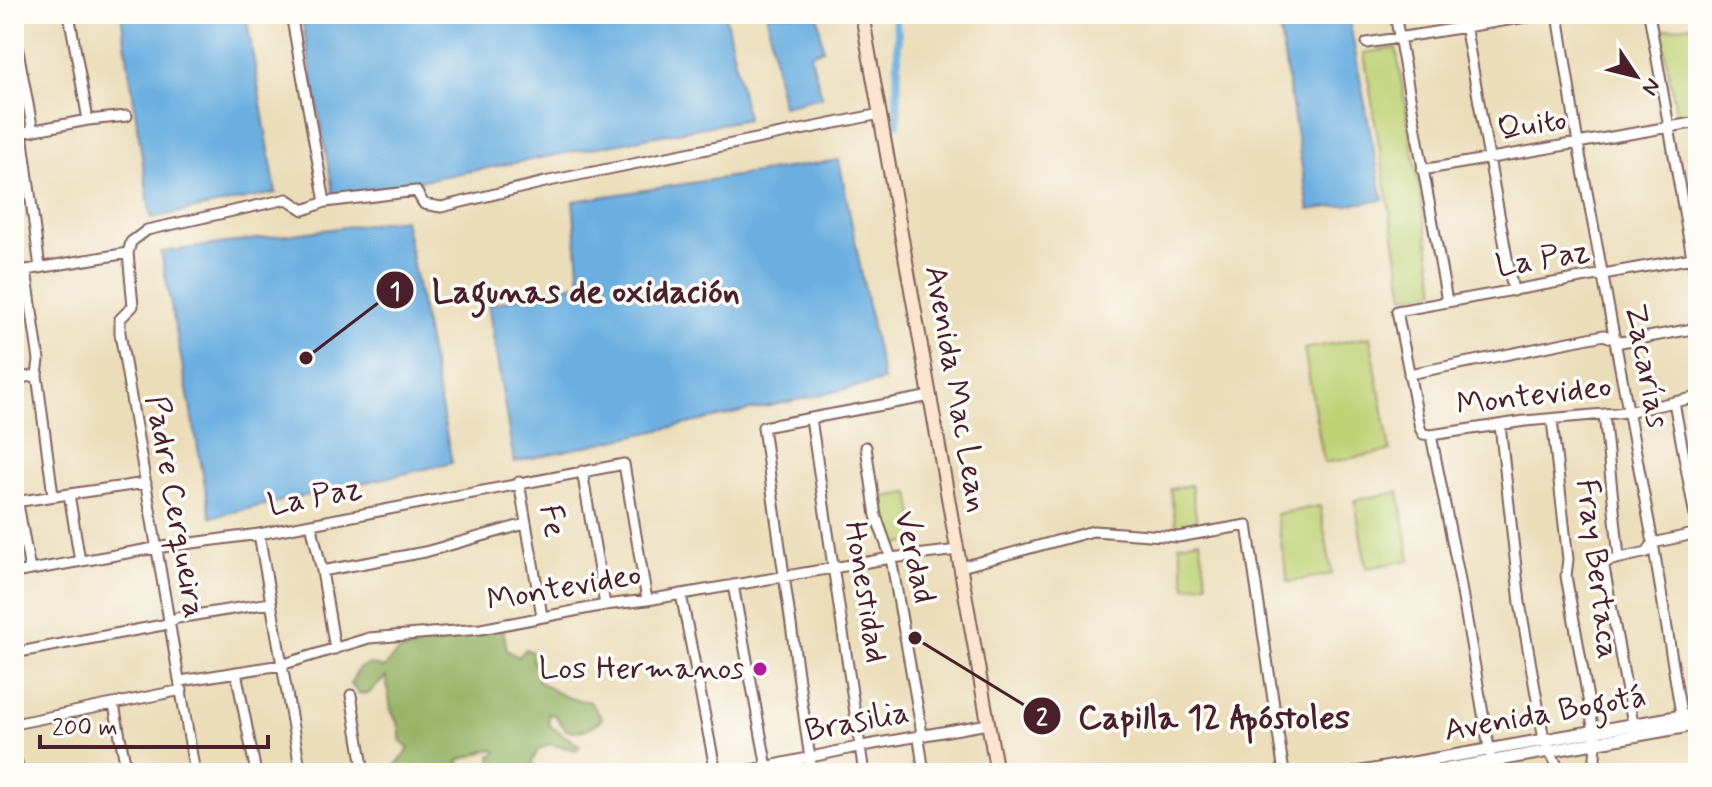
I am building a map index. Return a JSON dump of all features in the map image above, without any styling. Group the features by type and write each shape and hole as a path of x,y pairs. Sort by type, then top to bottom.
{"main road":[{"name":"Avenida Mac Lean","path":"862,14 997,773"}],"street":[{"path":"69,14 88,120"},
{"path":"291,14 325,202"},
{"path":"1395,14 1447,301"},
{"path":"1463,14 1513,291"},
{"path":"1367,43 1546,14"},
{"name":"Zacarías","path":"1558,14 1578,144 1653,543 1683,722"},
{"path":"1649,14 1695,257 1698,291"},
{"path":"14,29 33,131"},
{"path":"14,272 128,253 131,242 142,231 287,199 304,210 325,202 416,191 424,204 441,207 549,181 880,114"},
{"path":"40,268 18,134 88,120 127,116"},
{"name":"Quito","path":"1422,170 1698,122"},
{"name":"Padre Cerqueira","path":"128,253 133,306 120,319 120,333 195,773"},
{"name":"La Paz","path":"1409,374 1397,311 1695,257"},
{"path":"26,270 53,495"},
{"path":"1490,756 1459,575 1427,435 1409,374 1604,335 1621,342 1698,328"},
{"path":"14,379 37,375"},
{"path":"812,773 763,427 931,396"},
{"name":"Montevideo","path":"1427,435 1627,412 1698,397"},
{"path":"1634,730 1603,562 1647,552 1653,543 1698,533 1674,402"},
{"path":"1604,414 1619,557"},
{"name":"Honestidad","path":"811,419 864,773"},
{"name":"Fray Bertaca","path":"1552,420 1568,559 1566,576 1595,737 1594,773"},
{"path":"1500,425 1520,603 1546,746 1561,773"},
{"name":"Verdad","path":"866,447 876,516 891,558 922,735 919,739 924,773"},
{"name":"La Paz","path":"14,573 155,548 259,534 624,464 647,600"},
{"path":"582,471 605,605"},
{"path":"14,482 30,570"},
{"name":"Fe","path":"519,482 542,616"},
{"path":"16,502 146,483"},
{"path":"69,494 80,561"},
{"path":"311,524 335,649"},
{"path":"322,571 425,552 525,524"},
{"path":"961,567 1093,531 1178,537 1247,525 1284,773"},
{"path":"259,534 301,773"},
{"name":"Montevideo","path":"14,724 114,705 236,672 281,665 379,636 481,629 605,605 891,558 958,550"},
{"path":"733,585 767,770"},
{"path":"681,594 716,773"},
{"path":"14,653 177,618 270,603"},
{"path":"236,672 256,773"},
{"path":"351,695 364,773"},
{"path":"114,705 127,773"},
{"name":"Avenida Bogotá","path":"1356,773 1490,756 1697,717"},
{"name":"Brasilia","path":"737,773 767,770 862,746 988,724"},
{"path":"14,748 19,773"},
{"name":"Avenida Bogotá","path":"1426,773 1490,756"}],"green space":[{"path":"1692,25 1698,54 1698,113 1677,117 1661,30"},
{"path":"1396,48 1436,291 1404,296 1364,53"},
{"path":"1370,337 1390,451 1324,463 1304,349"},
{"path":"1191,485 1198,528 1177,532 1170,489"},
{"path":"1399,492 1410,560 1366,568 1355,500"},
{"path":"910,493 918,541 890,546 877,498"},
{"path":"1320,506 1332,574 1288,582 1276,514"},
{"path":"1200,540 1207,583 1186,587 1179,544"},
{"path":"503,628 507,650 518,657 526,649 532,652 532,660 539,668 537,680 568,697 589,701 602,718 590,728 571,731 566,730 555,715 548,714 549,725 580,746 576,750 549,744 538,750 532,762 538,773 484,773 496,770 491,756 497,752 493,749 460,759 458,763 470,773 395,773 394,767 409,749 400,740 400,728 391,710 386,677 368,694 359,693 350,684 359,668 370,664 384,668 397,653 415,649 426,636"}],"water":[{"path":"121,14 246,14 276,193 151,218"},
{"path":"301,14 725,14 747,119 334,197"},
{"path":"767,14 818,14 823,49 810,54 822,97 782,106"},
{"path":"1277,14 1348,14 1383,200 1309,210"},
{"path":"839,160 883,381 514,462 488,305 580,283 573,201"},
{"path":"404,219 452,463 211,517 161,252"}],"waterway":[{"path":"894,14 898,34 897,123"}],"place":[{"name":"Lagunas de oxidación","path":"306,358"},
{"name":"Capilla 12 Apóstoles","path":"915,638"},
{"name":"Los Hermanos","path":"760,669"}]}
